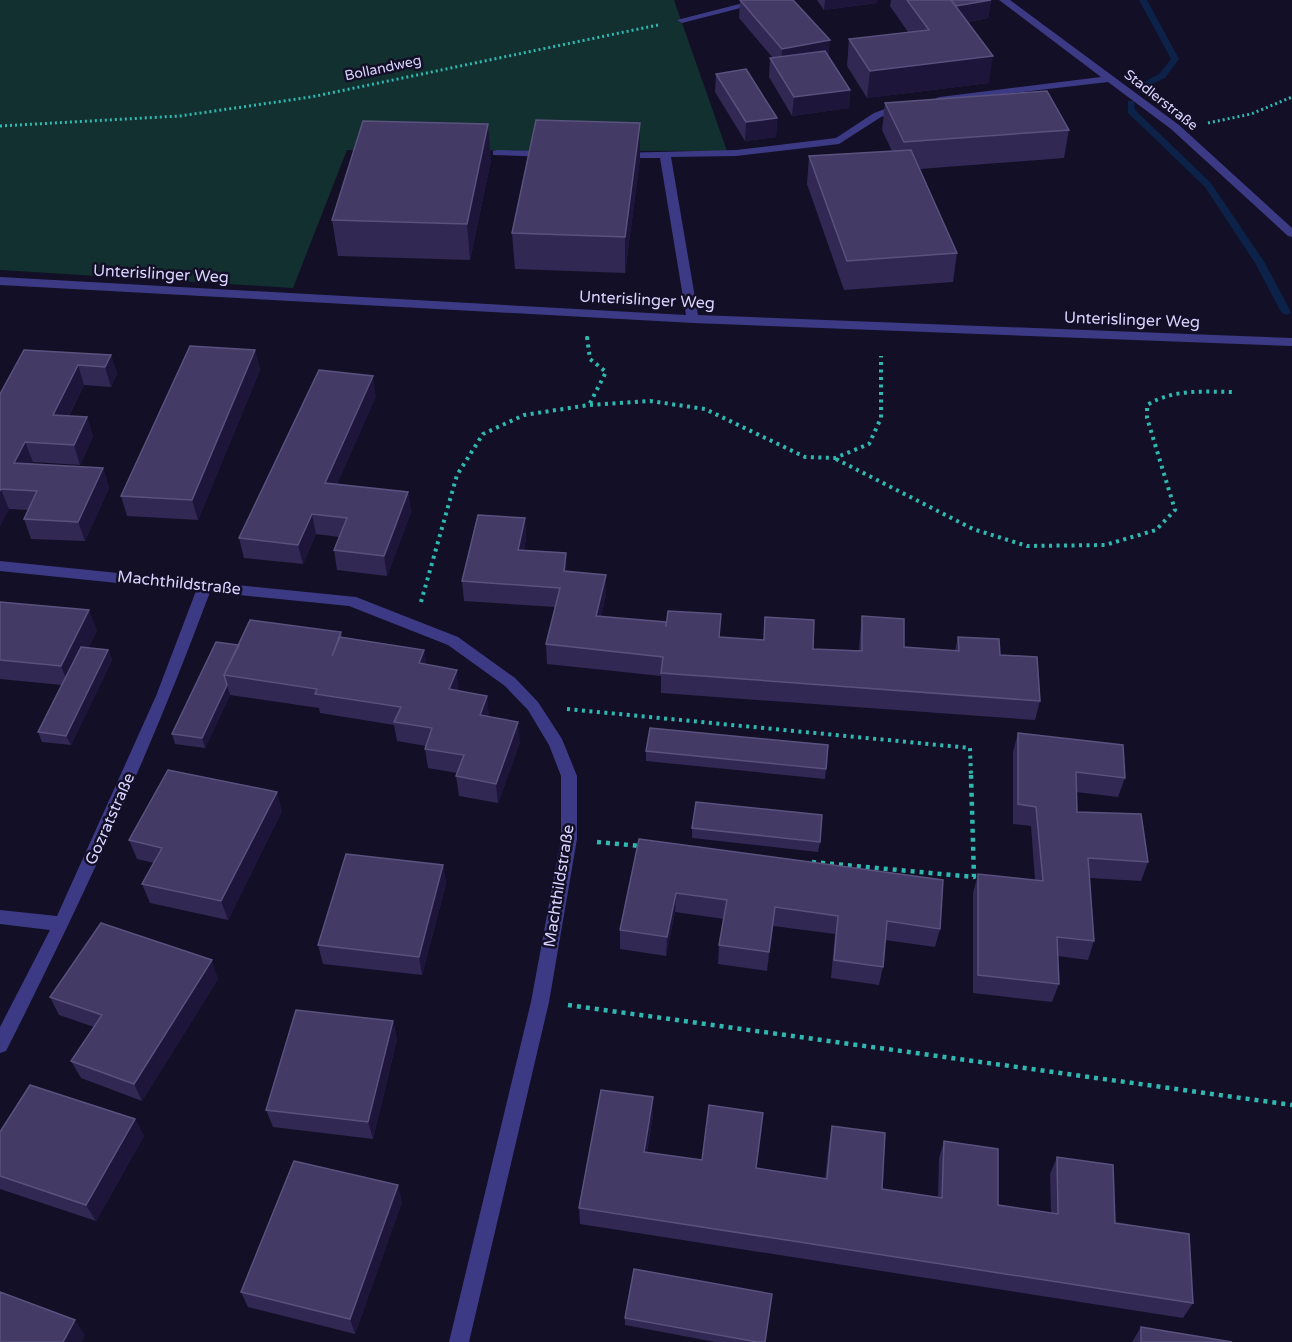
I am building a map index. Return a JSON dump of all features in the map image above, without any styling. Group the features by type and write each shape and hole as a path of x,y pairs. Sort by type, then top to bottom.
{"street":[{"path":"682,20 767,0"},
{"name":"Stadlerstraße","path":"1004,0 1174,127 1292,234"},
{"path":"924,102 1110,79"},
{"path":"614,155 736,153 839,141 854,133 880,111 912,104"},
{"path":"497,153 567,154"},
{"path":"665,155 693,319"},
{"name":"Unterislinger Weg","path":"0,281 584,314 1115,337 1292,342"},
{"name":"Machthildstraße","path":"0,566 351,601 453,640 510,682 532,706 556,743 569,776 569,839 540,1002 459,1342"},
{"name":"Gozratstraße","path":"0,1045 62,924 164,696 206,586"},
{"path":"0,917 62,924"}],"path":[{"name":"Bollandweg","path":"0,126 180,116 311,97 682,20"},
{"path":"1174,127 1249,115 1292,97"},
{"path":"584,314 590,359 606,372 589,405"},
{"path":"414,626 458,475 483,434 524,415 589,405 650,401 705,409 805,457 835,458 870,444 881,418 881,356"},
{"path":"835,458 972,529 1028,546 1105,545 1156,530 1175,510 1147,418 1147,405 1158,396 1195,391 1236,392"},
{"path":"532,706 970,748 974,877 807,862"},
{"path":"569,839 641,846"},
{"path":"540,1002 1292,1105"}],"green space":[{"path":"0,0 674,0 727,151 347,150 293,288 0,270"}],"building":[{"path":"740,0 793,0 830,40 782,49"},
{"path":"907,0 951,0 993,56 870,71 849,39 929,30"},
{"path":"951,0 991,0 956,6"},
{"path":"825,51 850,90 794,97 770,58"},
{"path":"746,69 777,118 746,122 716,74"},
{"path":"1047,91 1069,130 904,142 885,103"},
{"path":"536,120 640,123 625,237 512,233"},
{"path":"363,121 488,124 467,224 332,220"},
{"path":"911,150 957,253 847,261 809,156"},
{"path":"190,346 255,350 192,500 121,496"},
{"path":"24,350 111,355 105,367 78,365 53,415 87,417 74,445 25,442 14,463 103,468 78,522 24,519 37,491 1,489 0,491 0,394"},
{"path":"319,370 373,376 325,483 408,492 384,556 334,550 347,518 312,514 298,545 239,538"},
{"path":"478,515 525,518 518,550 566,553 564,571 606,575 596,616 666,622 666,627 668,611 721,614 719,637 764,640 765,617 814,620 813,649 862,651 862,616 904,619 904,647 959,651 958,637 999,639 1000,655 1037,657 1040,701 661,673 663,657 546,644 560,588 462,581"},
{"path":"0,602 89,610 61,666 0,660"},
{"path":"250,620 341,632 332,656 340,637 424,650 419,663 457,670 449,689 487,696 480,715 518,722 496,784 456,776 464,755 425,749 432,728 394,722 401,707 315,694 317,689 224,675"},
{"path":"216,642 239,645 224,675 227,685 202,738 172,734"},
{"path":"81,647 108,650 66,736 38,732"},
{"path":"650,728 828,745 826,769 646,751"},
{"path":"1018,733 1123,745 1125,778 1076,772 1077,812 1141,814 1148,862 1088,858 1094,941 1057,937 1059,984 978,975 978,874 1043,881 1036,807 1018,804"},
{"path":"168,770 277,792 221,901 142,884 162,848 129,840"},
{"path":"696,802 822,815 820,842 692,828"},
{"path":"639,839 943,880 940,929 887,921 883,967 834,960 838,916 775,907 769,952 719,945 727,900 676,893 667,937 620,930"},
{"path":"346,854 443,865 419,957 318,945"},
{"path":"101,923 212,960 134,1084 71,1061 102,1015 50,997"},
{"path":"296,1010 393,1021 368,1122 266,1110"},
{"path":"30,1085 135,1119 86,1205 0,1176 0,1132"},
{"path":"601,1090 653,1097 644,1152 702,1160 709,1105 763,1113 756,1168 827,1179 832,1126 885,1133 882,1189 942,1198 944,1141 998,1149 998,1205 1058,1214 1057,1157 1113,1165 1115,1223 1189,1234 1193,1303 579,1208"},
{"path":"294,1161 398,1185 350,1319 241,1292"},
{"path":"634,1269 772,1294 765,1342 625,1318"},
{"path":"0,1292 75,1320 63,1342 0,1342"},
{"path":"1141,1327 1232,1342 1141,1342"}],"waterway":[{"path":"1142,87 1162,76 1175,59 1143,0"},
{"path":"1131,103 1131,111 1208,185 1260,263 1286,312"}]}
